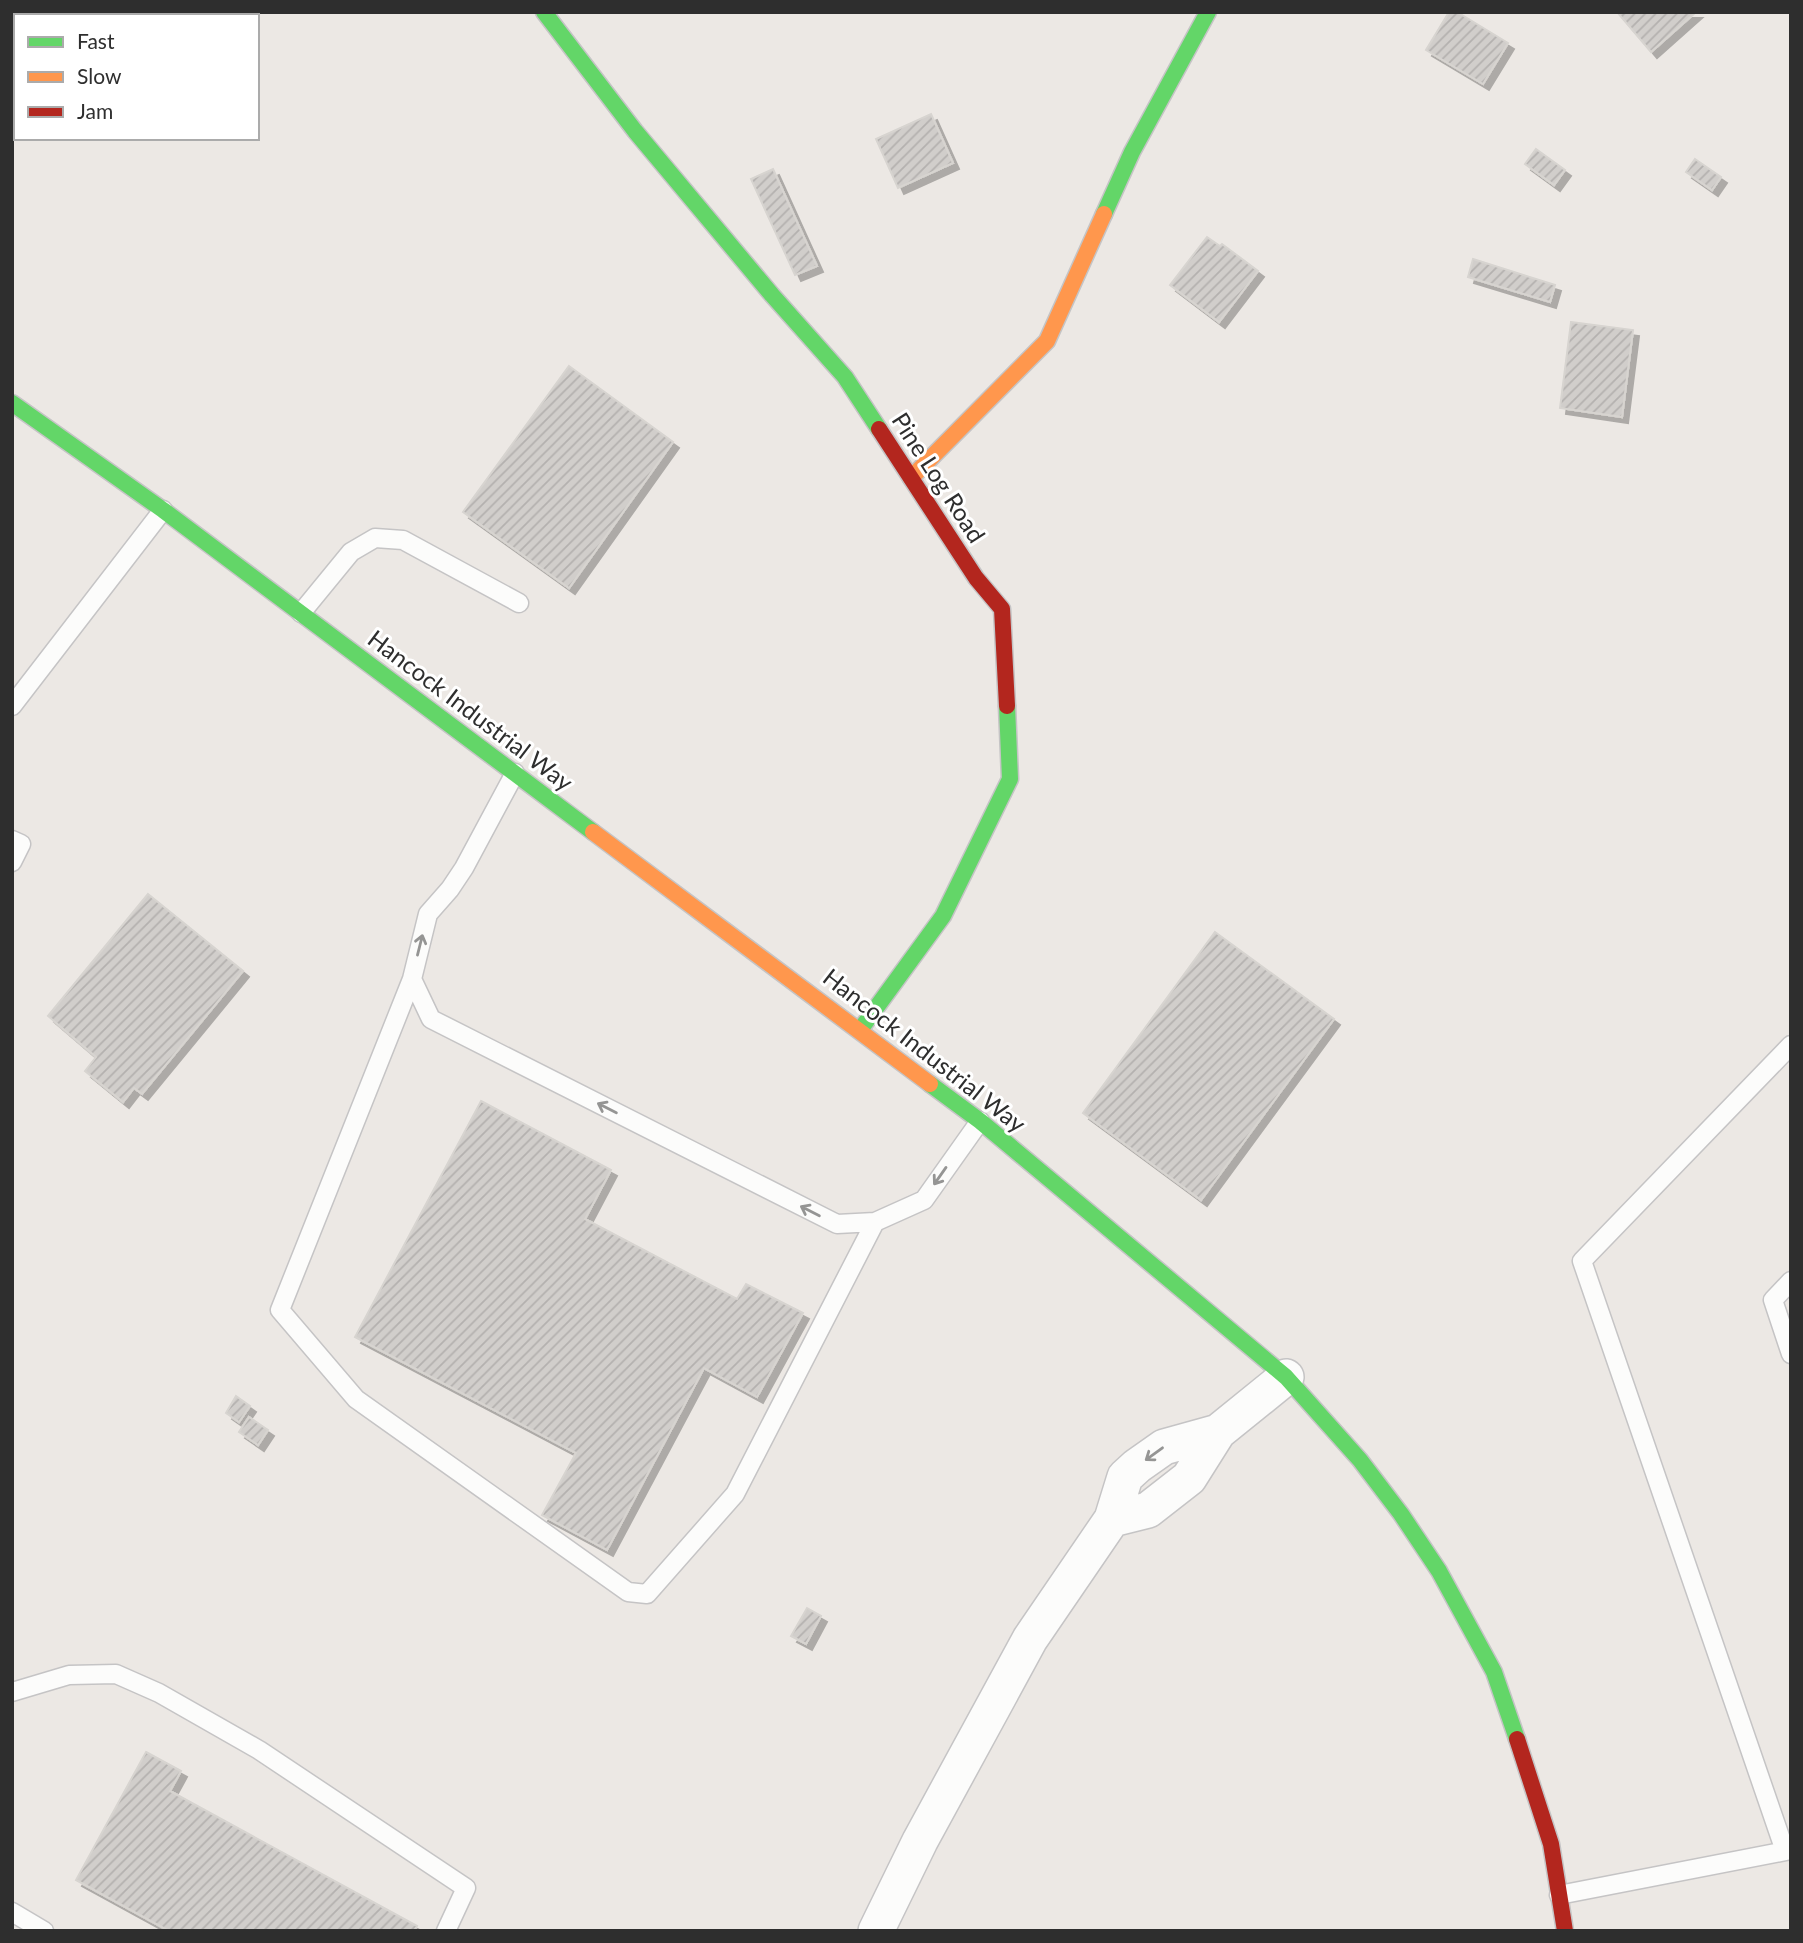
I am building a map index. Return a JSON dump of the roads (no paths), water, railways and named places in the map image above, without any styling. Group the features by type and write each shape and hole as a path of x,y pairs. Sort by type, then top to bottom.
{"street":[{"name":"Pine Log Road","path":"544,12 635,131 772,295 845,377 976,578 1002,609 1010,779 943,916 860,1030"},
{"path":"911,478 1047,341 1132,152 1208,12"},
{"name":"Hancock Industrial Way","path":"12,403 163,510 980,1121 1286,1377 1360,1460 1401,1514 1439,1571 1494,1672 1551,1843 1565,1931"},
{"path":"876,1931 920,1842 1030,1639 1112,1520 1125,1477 1164,1447 1218,1432 1286,1377"}],"lane":[{"path":"12,706 163,510"},
{"path":"301,613 351,552 374,538 403,540 519,603"},
{"path":"515,773 464,868 428,914 412,979 280,1310 356,1399 628,1592 646,1594 735,1494 875,1222"},
{"path":"12,840 21,844 12,862"},
{"path":"412,979 431,1019 837,1224 875,1222 924,1200 980,1121"},
{"path":"1559,1895 1788,1850 1582,1261 1791,1045"},
{"path":"1791,1281 1773,1300 1791,1354"},
{"path":"12,1692 69,1675 116,1674 159,1693 259,1749 466,1888 446,1931"},
{"path":"12,1912 44,1931"}]}
